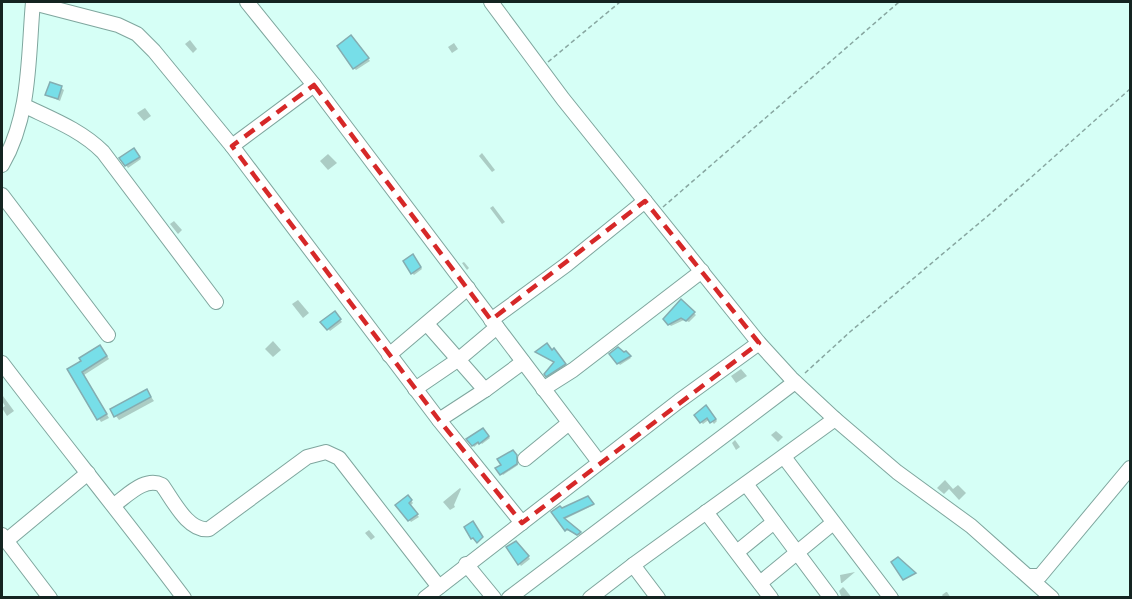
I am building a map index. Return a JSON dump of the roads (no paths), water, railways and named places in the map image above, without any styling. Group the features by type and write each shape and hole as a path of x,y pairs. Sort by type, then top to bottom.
{"street":[{"path":"2,165 18,132 25,106 33,2 118,25 137,34 154,51 232,146 438,420 522,523"},
{"path":"247,2 314,85 599,462"},
{"path":"491,2 645,201 759,343 795,382 897,472 971,526 1051,597"},
{"path":"232,146 314,85"},
{"path":"25,106 67,125 97,146 216,303"},
{"path":"2,195 108,335"},
{"path":"415,389 459,359 494,324 645,201"},
{"path":"543,388 573,370 702,272"},
{"path":"389,355 468,288"},
{"path":"427,324 485,390"},
{"path":"114,505 144,484 155,482 162,485 189,522 200,529 209,529 308,458 319,453 331,454 339,458 433,593 466,564 599,462 759,343"},
{"path":"438,420 523,362"},
{"path":"2,363 184,597"},
{"path":"509,597 795,382"},
{"path":"594,596 633,565 835,419"},
{"path":"525,459 569,423"},
{"path":"784,458 891,597"},
{"path":"1029,576 1040,576 1131,468"},
{"path":"50,597 4,538 88,473"},
{"path":"746,484 831,597"},
{"path":"706,512 771,597"},
{"path":"737,552 774,522"},
{"path":"760,583 833,522"},
{"path":"466,564 494,597"},
{"path":"633,565 657,597"}]}
